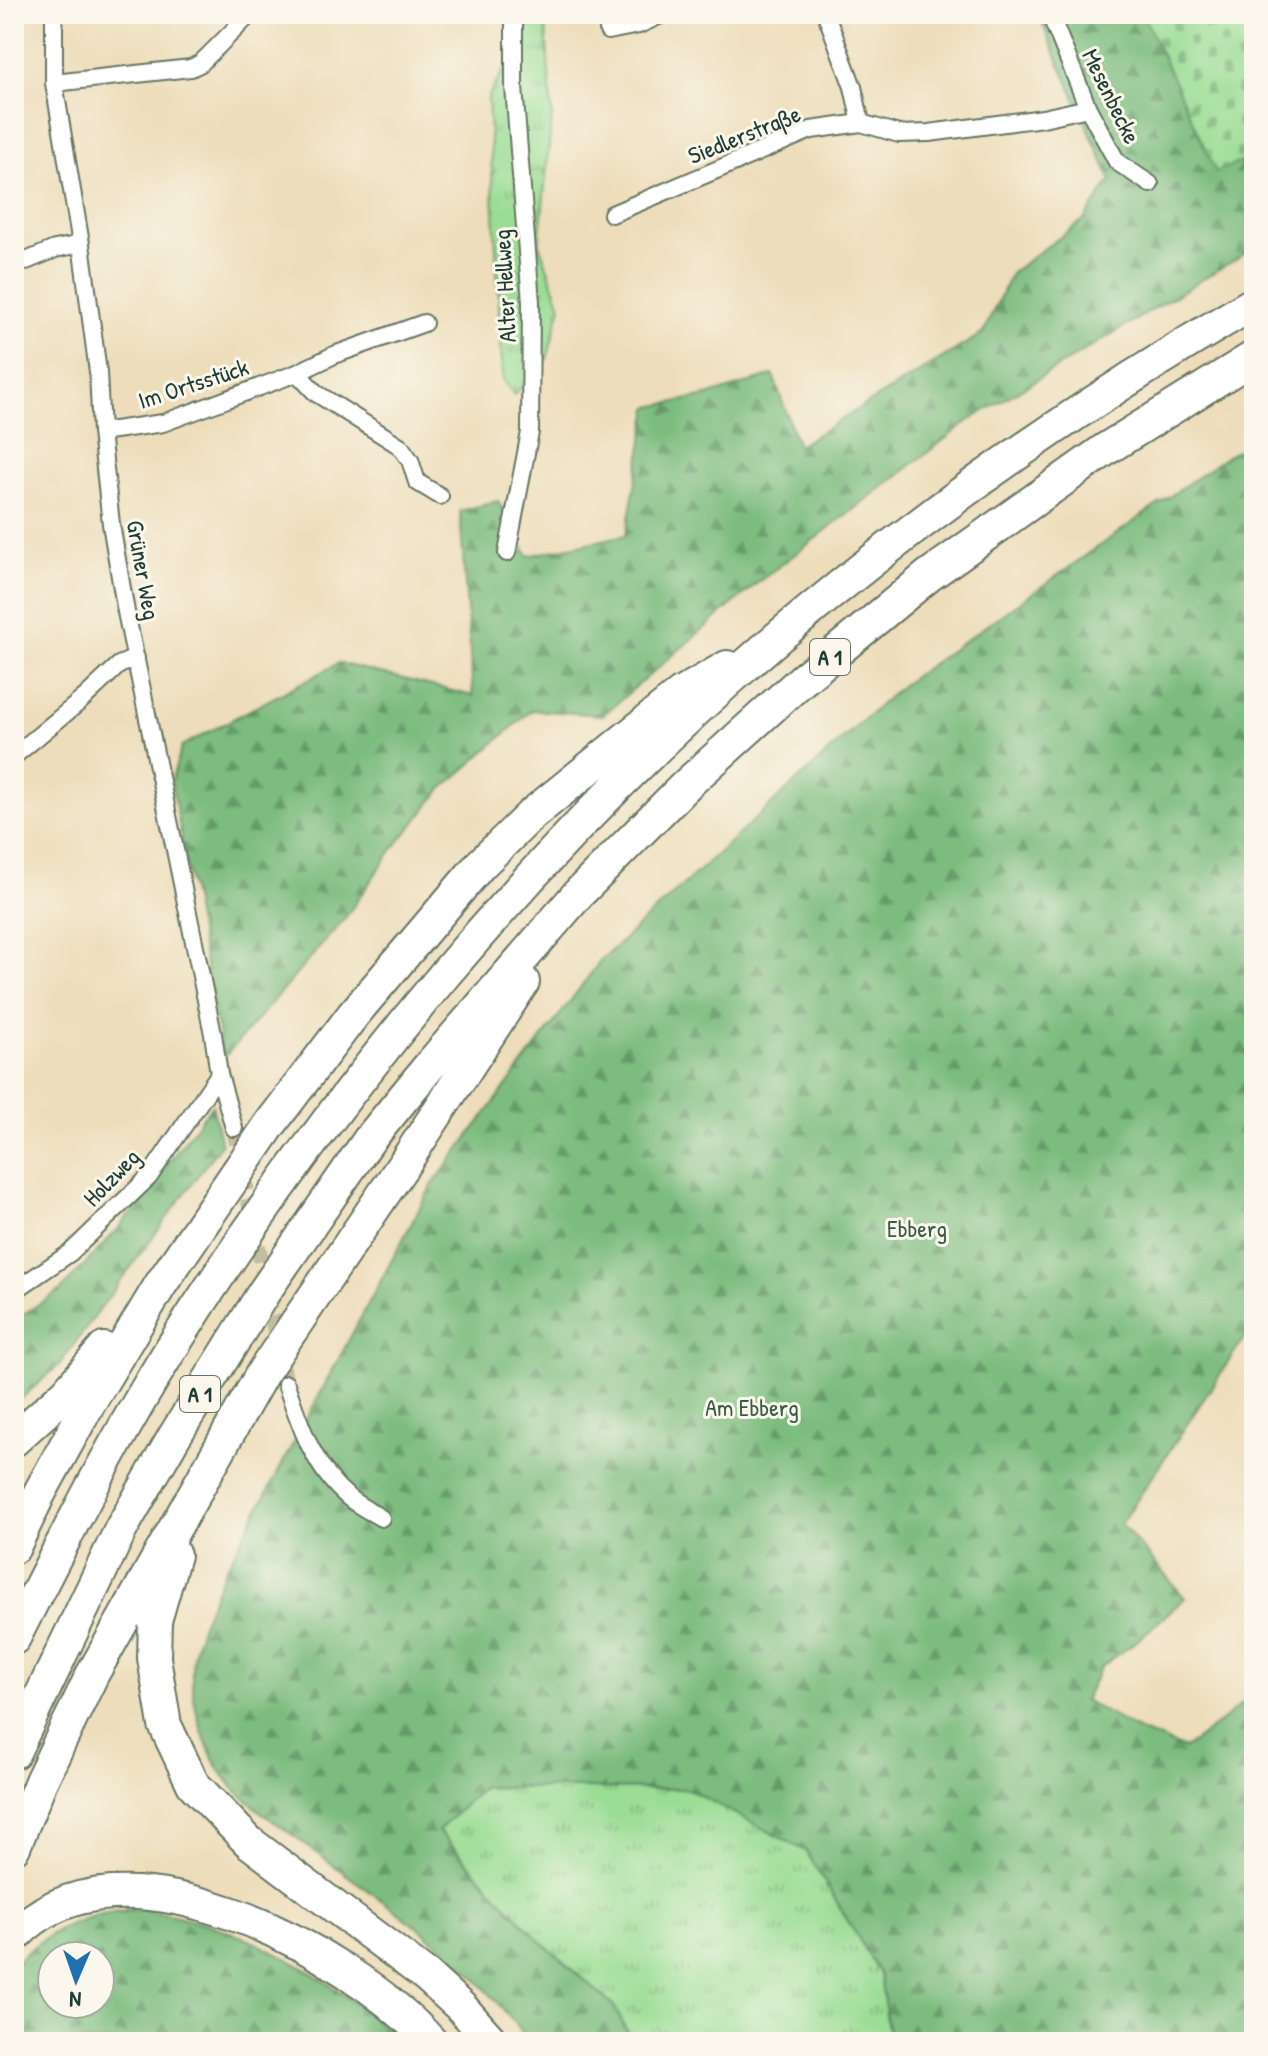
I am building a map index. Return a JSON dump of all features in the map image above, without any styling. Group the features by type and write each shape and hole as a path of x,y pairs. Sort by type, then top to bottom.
{"highway":[{"name":"A 1","path":"14,1638 78,1510 169,1352 237,1248 332,1114 391,1039 540,866 654,752 775,640 902,538 1085,407 1254,303"},
{"name":"A 1","path":"14,1752 121,1529 264,1292 369,1140 579,893 686,785 790,690 928,576 1106,449 1254,357"},
{"path":"14,1547 81,1417 161,1284 271,1123 343,1027 480,865 530,816 682,693 775,640"},
{"path":"14,1847 41,1781 92,1675 263,1372 449,1097 579,893"},
{"path":"14,1440 67,1392 161,1284"},
{"path":"215,1455 170,1564 155,1621 157,1691 165,1725 178,1756 193,1784 249,1842 428,1977 462,2008 492,2042"},
{"path":"14,1937 48,1909 78,1898 134,1892 161,1894 204,1904 250,1920 316,1955 379,1995 431,2042"}],"street":[{"name":"Grüner Weg","path":"54,14 54,83 81,244 98,372 111,524 219,1074 234,1128"},
{"path":"54,83 191,68 201,63 250,14"},
{"name":"Alter Hellweg","path":"507,553 530,432 531,403 531,302 514,87 514,14"},
{"path":"608,31 639,25 663,14"},
{"path":"826,14 853,87 861,123"},
{"name":"Mesenbecke","path":"1050,14 1088,108 1117,162 1150,184"},
{"name":"Siedlerstraße","path":"612,214 811,130 861,123 899,134 929,133 1043,118 1088,108"},
{"path":"14,266 55,249 81,244"},
{"name":"Im Ortsstück","path":"101,432 163,423 424,323"},
{"path":"297,373 316,393 400,446 410,460 417,482 440,496"},
{"path":"14,756 119,665 136,658"},
{"name":"Holzweg","path":"14,1291 70,1253 149,1177 219,1074"},
{"path":"286,1384 304,1434 326,1473 349,1498 381,1518"}],"green space":[{"path":"520,14 545,14 552,115 539,244 561,306 547,359 514,395 503,381 488,97 523,39"},
{"path":"1038,14 1143,14 1216,171 1254,157 1254,248 970,420 756,584 603,715 532,710 441,790 393,849 345,918 223,1059 171,781 182,746 339,663 473,696 460,511 498,501 528,556 626,535 649,407 707,396 773,375 798,446 983,333 1012,272 1085,219 1111,180"},
{"path":"1143,14 1254,14 1254,157 1216,172"},
{"name":"Am Ebberg","path":"1254,441 1254,1323 1121,1524 1185,1598 1138,1640 1101,1667 1084,1700 1139,1731 1185,1749 1250,1698 1254,1707 1254,2042 890,2042 880,1974 806,1851 688,1789 483,1787 438,1831 535,1936 614,2006 632,2042 530,2042 455,1958 264,1814 223,1775 210,1753 201,1727 192,1685 193,1658 198,1638 221,1578 431,1187 601,960 902,685 1227,456"},
{"path":"212,1105 221,1144 59,1365 14,1405 14,1320 61,1290 119,1228"},
{"path":"483,1787 688,1789 806,1851 880,1974 890,2042 632,2042 614,2006 535,1936 438,1830"},
{"path":"135,1909 207,1924 243,1937 312,1973 373,2017 399,2042 14,2042 14,1964 36,1944 36,2020 116,2020 116,1940 41,1940 69,1924 100,1914"}],"tunnel":[{"path":"234,1128 286,1384"}],"park label":[{"name":"Ebberg","path":"917,1228"}]}
